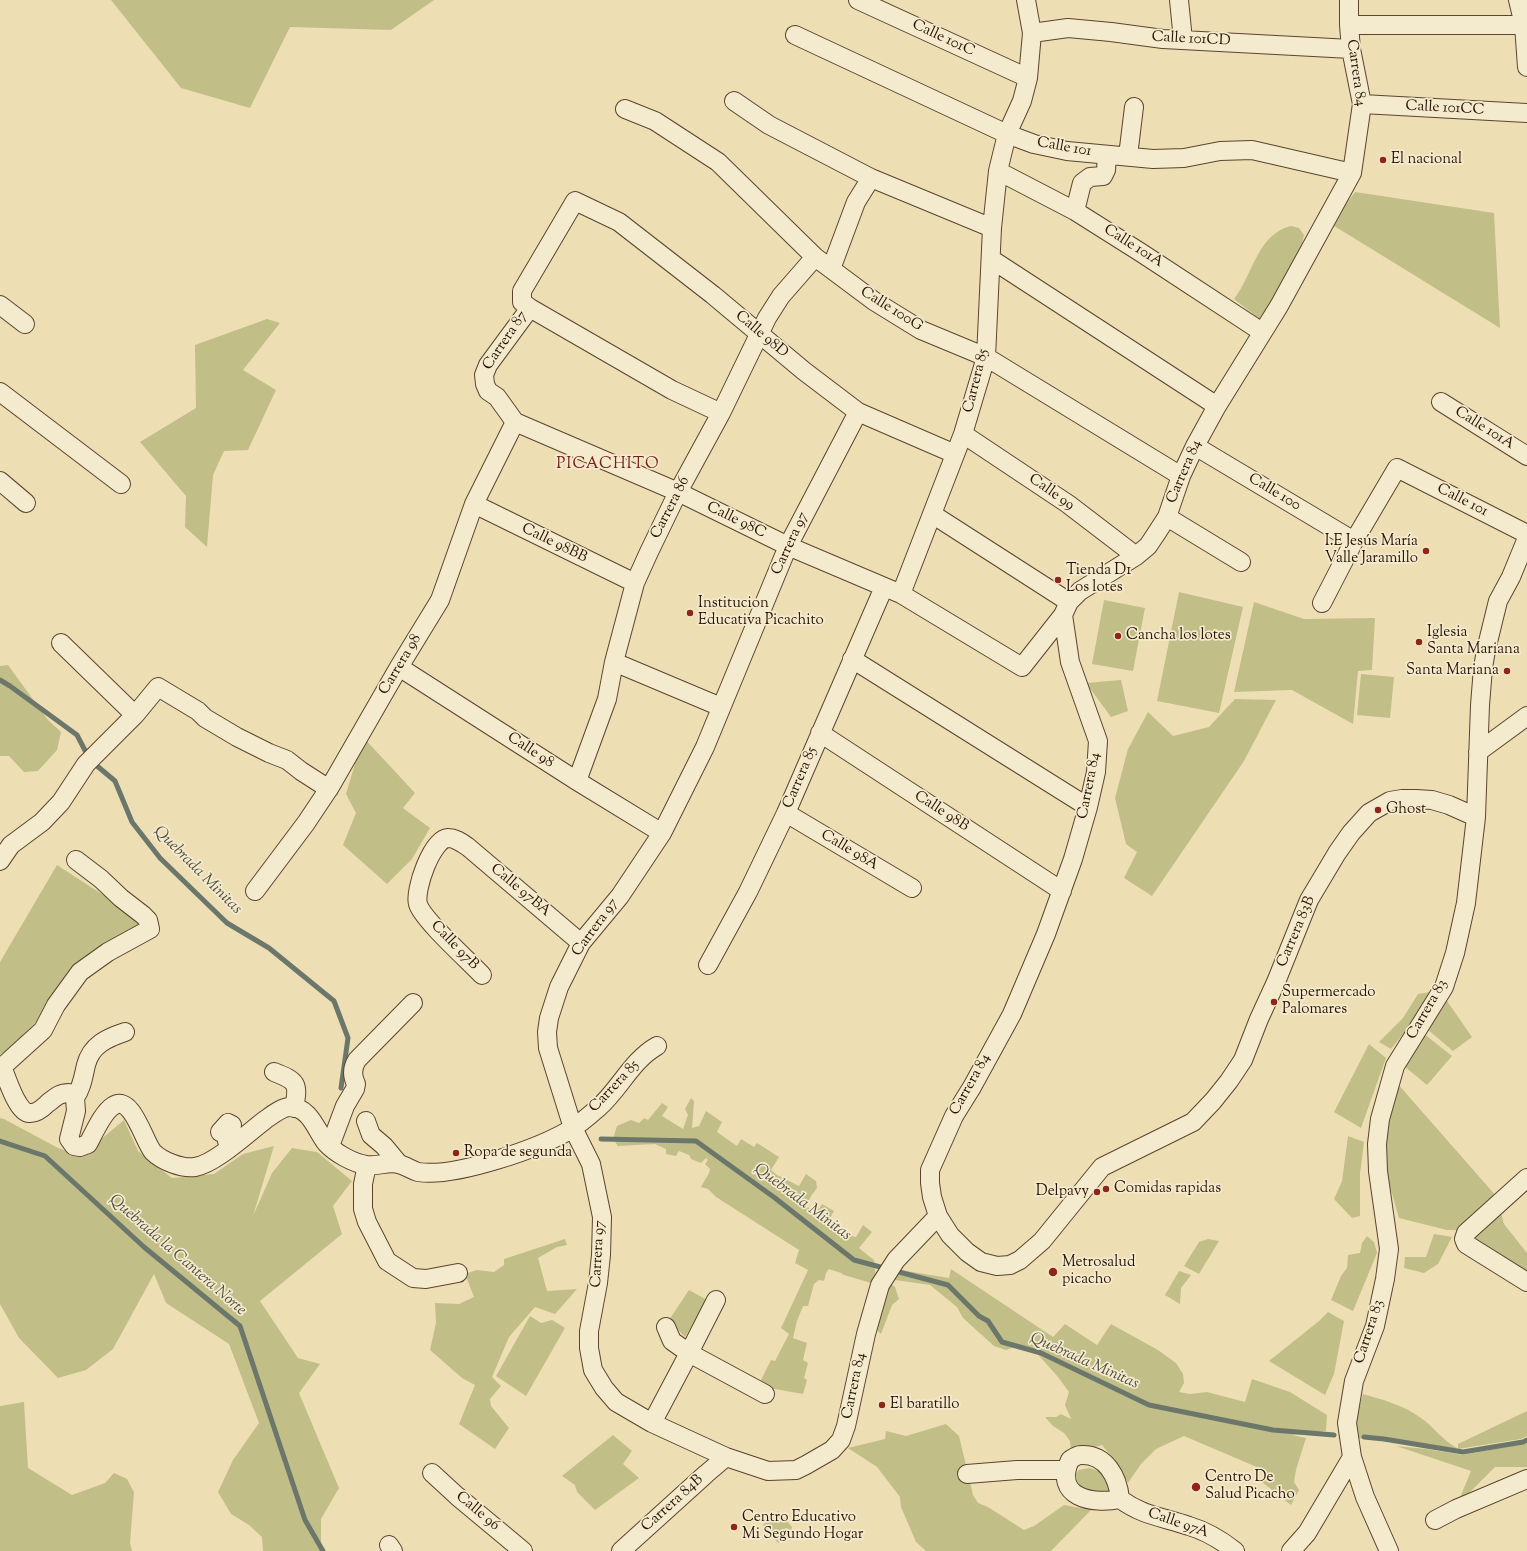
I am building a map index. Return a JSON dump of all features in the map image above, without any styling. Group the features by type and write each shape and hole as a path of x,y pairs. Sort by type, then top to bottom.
{"street":[{"name":"Calle 101C","path":"858,0 1028,78"},
{"path":"1007,134 1022,101 1028,78 1032,33 1026,0"},
{"path":"1179,0 1183,40"},
{"name":"Carrera 84","path":"726,1457 768,1471 796,1470 806,1466 832,1450 841,1440 846,1426 866,1334 877,1294 891,1267 938,1216 932,1198 930,1170 954,1116 972,1087 1012,1014 1046,934 1062,891 1088,807 1096,772 1098,741 1070,662 1066,608 1080,591 1136,556 1148,546 1167,517 1181,476 1195,446 1217,406 1279,306 1352,173 1362,104 1351,49 1348,24 1349,0"},
{"path":"1518,0 1524,25 1527,67"},
{"path":"1348,24 1524,25"},
{"name":"Calle 101CD","path":"1032,33 1068,28 1111,32 1162,40 1351,49"},
{"name":"Calle 101","path":"795,35 1007,134 1034,144 1060,150 1153,159 1184,158 1220,151 1252,150 1352,173"},
{"path":"734,101 769,125 870,178 992,228"},
{"name":"Calle 101CC","path":"1362,104 1527,113"},
{"path":"1128,156 1134,108"},
{"name":"Calle 100G","path":"625,109 655,121 718,162 815,257 874,301 921,330 986,357 1181,476"},
{"name":"Carrera 85","path":"901,594 963,434 986,357 992,228 998,171 1007,134"},
{"path":"1075,211 1082,183 1090,177 1103,176 1106,170 1107,155"},
{"name":"Calle 101A","path":"998,171 1075,211 1262,332"},
{"path":"831,269 856,202 870,178"},
{"name":"Carrera 87","path":"515,422 497,397 488,391 484,376 488,365 530,308 522,302 522,291 575,201"},
{"name":"Calle 98D","path":"575,201 619,222 707,291 804,371 858,412 955,454"},
{"name":"Carrera 86","path":"577,781 606,699 614,662 635,583 678,492 721,413 759,334 781,296 815,257"},
{"path":"991,259 1217,406"},
{"path":"0,305 25,324"},
{"path":"530,308 672,390 721,413"},
{"path":"0,392 121,484"},
{"name":"Calle 101A","path":"1441,402 1527,456"},
{"name":"Carrera 97","path":"726,1457 652,1423 616,1402 604,1388 594,1370 589,1348 589,1332 598,1283 601,1255 602,1217 591,1164 573,1128 548,1048 547,1032 549,1018 558,987 581,943 620,896 662,833 705,747 788,546 858,412"},
{"name":"Calle 98C","path":"515,422 678,492 788,546 901,594 1022,667 1066,608"},
{"name":"Carrera 98","path":"255,891 306,823 329,789 399,667 440,600 474,504 515,422"},
{"name":"Calle 99","path":"963,434 1068,504 1136,556"},
{"name":"Calle 100","path":"1195,446 1354,540"},
{"name":"Calle 101","path":"1354,540 1397,468 1527,534"},
{"path":"0,481 26,503"},
{"name":"Calle 98BB","path":"474,504 635,583"},
{"path":"932,514 1066,608"},
{"path":"1167,517 1240,562"},
{"name":"Carrera 83","path":"1389,1551 1365,1496 1352,1457 1347,1423 1354,1381 1375,1326 1385,1279 1389,1249 1378,1171 1377,1144 1380,1119 1395,1066 1444,987 1455,953 1466,903 1476,817 1481,692 1486,650 1498,601 1511,577 1527,538"},
{"path":"1322,603 1354,540"},
{"name":"Carrera 85","path":"708,965 748,892 786,813 884,587"},
{"path":"61,643 135,715"},
{"path":"852,659 1088,807"},
{"path":"614,662 721,707"},
{"name":"Calle 98","path":"399,667 577,781 662,833"},
{"path":"0,861 11,845 42,822 61,802 86,764 135,715 158,687 237,737 287,760 329,789"},
{"path":"1478,752 1527,716"},
{"name":"Calle 98B","path":"820,732 1062,891"},
{"name":"Carrera 83B","path":"938,1216 950,1235 967,1252 981,1262 997,1266 1010,1265 1020,1260 1042,1241 1102,1167 1193,1122 1213,1102 1243,1060 1259,1018 1276,982 1309,900 1337,853 1369,813 1390,801 1402,798 1432,800 1449,805 1476,817"},
{"name":"Calle 98A","path":"786,813 912,888"},
{"name":"Calle 97B","path":"457,840 448,838 439,842 433,850 417,890 418,904 426,917 482,975"},
{"name":"Calle 97BA","path":"457,840 468,846 581,943"},
{"path":"75,1098 69,1093 61,1093 35,1112 29,1113 23,1111 20,1108 0,1067 43,1030 59,1001 80,972 108,952 150,930 148,920 143,914 121,898 101,879 76,860"},
{"path":"330,1146 345,1106 355,1089 356,1084 353,1078 353,1071 357,1060 413,1003"},
{"path":"125,1032 104,1040 95,1047 90,1055 81,1089 75,1098 76,1111 69,1139 74,1146 80,1147 88,1144 106,1112 114,1105 121,1103 128,1107 137,1120 147,1144 154,1152 172,1163 195,1167 210,1162 279,1111 289,1107 298,1108 307,1114 327,1144 350,1160 367,1165 399,1164"},
{"name":"Carrera 85","path":"399,1164 417,1172 449,1172 499,1160 539,1144 573,1128 600,1107 628,1073 657,1046"},
{"path":"274,1072 288,1077 295,1085 297,1091 294,1108"},
{"path":"366,1122 371,1135 384,1146 399,1164"},
{"path":"220,1132 228,1123 232,1124 227,1141 230,1147"},
{"path":"367,1165 362,1184 362,1209 387,1261 413,1278 426,1279 458,1273"},
{"path":"1527,1178 1466,1233 1464,1239 1466,1244 1527,1282"},
{"path":"652,1423 716,1300"},
{"path":"666,1327 672,1341 689,1353 765,1394"},
{"path":"1080,1455 1098,1458 1110,1469 1119,1485 1120,1499 1111,1501 1089,1501 1073,1492 1068,1486 1065,1470 1070,1460 1080,1455"},
{"name":"Carrera 84B","path":"621,1551 726,1457"},
{"path":"1291,1551 1307,1533 1352,1457"},
{"path":"967,1474 1017,1470 1065,1470"},
{"name":"Calle 96","path":"432,1473 522,1551"},
{"path":"1435,1520 1456,1509 1527,1479"},
{"name":"Calle 97A","path":"1120,1499 1132,1508 1210,1534 1235,1551"}],"shaded area":[{"path":"111,0 434,0 391,30 290,27 250,108 181,88"},
{"path":"1355,192 1494,213 1500,328 1331,224"},
{"path":"1291,226 1299,228 1304,235 1301,248 1262,321 1234,299 1241,289 1257,256 1270,237 1280,230"},
{"path":"267,319 280,323 243,370 276,390 248,450 224,451 213,475 207,547 185,527 186,496 140,442 196,408 195,345"},
{"path":"1179,592 1243,607 1219,713 1157,701"},
{"name":"Cancha los lotes","path":"1104,600 1145,608 1133,671 1092,664"},
{"path":"1254,602 1304,619 1375,618 1372,670 1358,671 1353,724 1292,690 1234,692"},
{"path":"8,665 48,720 61,732 57,750 38,771 24,772 9,756 0,756 0,666"},
{"path":"1361,674 1394,677 1390,718 1357,715"},
{"path":"1121,680 1128,711 1111,717 1086,683"},
{"path":"1235,699 1276,700 1244,761 1152,896 1124,878 1137,852 1126,844 1115,798 1128,749 1148,712 1173,736 1209,727"},
{"path":"363,737 415,793 403,808 430,828 412,859 387,884 343,845 356,813 346,794"},
{"path":"57,865 140,918 145,929 44,1014 7,1051 0,1054 0,962"},
{"path":"1437,991 1391,1049 1379,1042 1403,1018 1418,994"},
{"path":"1445,998 1472,1037 1453,1051 1427,1029"},
{"path":"1423,1033 1452,1056 1427,1085 1404,1066"},
{"path":"1369,1044 1386,1058 1361,1128 1334,1112"},
{"path":"1397,1083 1497,1197 1462,1230 1447,1230 1399,1218 1387,1176 1383,1145"},
{"path":"691,1098 694,1101 692,1128 699,1126 706,1111 722,1122 717,1132 737,1146 741,1139 754,1147 757,1143 779,1157 771,1170 777,1175 799,1186 806,1174 816,1181 817,1188 806,1206 813,1210 815,1207 819,1209 822,1204 834,1211 830,1218 836,1223 833,1229 843,1234 856,1237 863,1225 872,1232 859,1248 874,1260 876,1279 871,1283 829,1269 826,1273 824,1281 819,1280 814,1284 808,1306 803,1306 797,1321 793,1338 807,1343 803,1360 808,1363 804,1378 807,1380 803,1394 758,1386 771,1360 775,1361 789,1334 781,1328 808,1270 795,1263 799,1250 716,1197 708,1189 701,1187 710,1169 705,1164 708,1160 706,1158 701,1163 691,1159 689,1155 679,1151 676,1156 666,1154 666,1149 655,1144 618,1146 613,1139 617,1126 631,1120 639,1123 644,1118 648,1120 662,1103 668,1107 662,1116 683,1129 688,1115 685,1109"},
{"path":"0,1118 58,1148 81,1156 124,1120 138,1151 172,1178 214,1174 243,1154 274,1146 253,1216 272,1173 292,1148 317,1152 352,1181 333,1206 342,1234 260,1301 298,1358 320,1364 299,1393 339,1488 321,1519 321,1544 326,1551 263,1551 262,1537 249,1525 231,1514 218,1492 233,1460 259,1423 229,1344 166,1303 154,1274 113,1349 86,1370 58,1378 19,1338 0,1304"},
{"path":"1348,1136 1364,1142 1360,1174 1360,1216 1352,1218 1334,1199 1342,1181"},
{"path":"1501,1213 1504,1224 1527,1253 1527,1275 1471,1239"},
{"path":"1434,1234 1452,1237 1438,1264 1424,1273 1404,1268 1405,1257 1426,1257"},
{"path":"1367,1236 1374,1242 1377,1253 1353,1311 1331,1300 1341,1276 1347,1268 1348,1255 1360,1253 1362,1243"},
{"path":"565,1239 567,1245 557,1247 538,1258 547,1291 577,1289 555,1314 535,1307 509,1337 492,1377 501,1386 490,1399 491,1406 509,1428 495,1449 459,1424 475,1385 462,1378 430,1350 436,1323 435,1303 459,1304 474,1297 465,1274 477,1270 494,1272 504,1265 504,1259"},
{"path":"1208,1239 1219,1241 1199,1274 1184,1266 1199,1242"},
{"path":"951,1269 1053,1337 1065,1324 1097,1345 1111,1324 1158,1350 1176,1363 1183,1374 1184,1383 1179,1392 1190,1394 1207,1392 1245,1402 1252,1379 1290,1392 1327,1415 1326,1431 1292,1435 1306,1438 1296,1470 1294,1482 1299,1490 1291,1505 1262,1482 1266,1471 1184,1436 1156,1449 1141,1464 1128,1483 1115,1461 1102,1445 1071,1454 1070,1441 1064,1433 1053,1426 1045,1417 1056,1417 1061,1414 1071,1419 1065,1405 1069,1392 1034,1350 1020,1345 1006,1350 994,1346 963,1318 957,1307 930,1285 895,1280 892,1278 894,1271 900,1270 949,1278"},
{"path":"1179,1271 1191,1275 1181,1288 1180,1304 1165,1295"},
{"path":"887,1281 895,1287 899,1299 892,1305 881,1334 877,1330"},
{"path":"689,1290 707,1300 685,1337 669,1320"},
{"path":"1328,1312 1344,1321 1334,1374 1325,1395 1269,1361"},
{"path":"530,1316 541,1323 552,1320 565,1328 526,1396 496,1376"},
{"path":"1363,1394 1393,1403 1414,1413 1457,1448 1455,1452 1415,1444 1356,1438 1354,1424"},
{"path":"24,1402 28,1468 72,1495 105,1483 114,1473 127,1479 134,1492 130,1543 132,1551 0,1551 0,1406"},
{"path":"1527,1411 1527,1436 1521,1439 1458,1449 1458,1444"},
{"path":"946,1424 959,1436 973,1495 978,1503 988,1507 1024,1530 1034,1526 1064,1505 1091,1510 1051,1551 926,1551 916,1542 901,1507 900,1497 877,1467 848,1448 885,1439 886,1431 906,1436"},
{"path":"613,1435 632,1451 623,1464 639,1478 595,1510 577,1492 575,1485 562,1476"},
{"path":"1527,1443 1527,1467 1495,1467 1457,1505 1471,1471 1396,1446 1463,1455"},
{"path":"1089,1468 1102,1474 1108,1480 1115,1493 1086,1493 1075,1484 1076,1473 1079,1470"},
{"path":"778,1511 792,1527 790,1535 778,1543 763,1525"}],"waterway":[{"name":"Quebrada Minitas","path":"0,680 77,735 90,760 115,781 132,822 160,858 227,923 269,948 334,1001 348,1038 341,1088"},
{"name":"Quebrada Minitas","path":"601,1139 696,1141 775,1198 854,1260 948,1285 979,1316 988,1321 1002,1342 1041,1353 1149,1405 1273,1430 1334,1435"},
{"name":"Quebrada la Cantera Norte","path":"0,1141 45,1156 144,1247 240,1326 305,1520 323,1551"},
{"name":"Quebrada Minitas","path":"1364,1437 1463,1452 1523,1442 1527,1440"}],"place":[{"name":"El nacional","path":"1383,160"},
{"name":"I.E Jesús María Valle Jaramillo","path":"1426,551"},
{"name":"Tienda D1 Los lotes","path":"1058,580"},
{"name":"Institucion Educativa Picachito","path":"690,613"},
{"name":"Cancha los lotes","path":"1118,636"},
{"name":"Iglesia Santa Mariana","path":"1419,642"},
{"name":"Santa Mariana","path":"1507,671"},
{"name":"Ghost","path":"1378,810"},
{"name":"Supermercado Palomares","path":"1274,1002"},
{"name":"Ropa de segunda","path":"456,1153"},
{"name":"Comidas rapidas","path":"1106,1189"},
{"name":"Delpavy","path":"1097,1192"},
{"name":"Metrosalud picacho","path":"1053,1272"},
{"name":"El baratillo","path":"882,1405"},
{"name":"Centro De Salud Picacho","path":"1196,1487"},
{"name":"Centro Educativo Mi Segundo Hogar","path":"734,1527"}],"district":[{"name":"PICACHITO","path":"608,465"}]}
